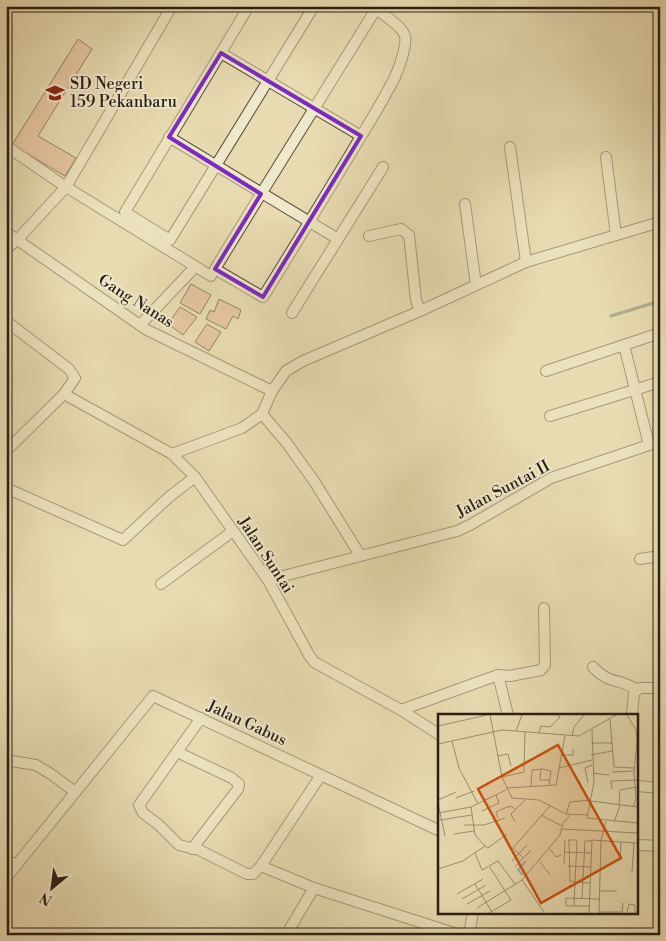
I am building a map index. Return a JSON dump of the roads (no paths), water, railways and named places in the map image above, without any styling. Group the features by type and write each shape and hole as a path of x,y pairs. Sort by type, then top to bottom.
{"street":[{"path":"6,249 17,240 66,186 172,6"},
{"path":"244,8 125,212 170,240 314,6"},
{"path":"375,7 403,31 405,37 395,77 310,223 263,297 215,269 375,7"},
{"path":"220,52 361,136"},
{"path":"169,138 338,239"},
{"path":"6,146 66,186 211,276"},
{"path":"510,147 526,262"},
{"path":"606,157 616,234"},
{"path":"292,313 383,167"},
{"path":"465,204 476,285"},
{"path":"172,454 242,428 262,414 272,391 286,371 293,366 420,311 526,262 660,222"},
{"path":"369,236 401,229 409,235 416,300 420,311"},
{"name":"Gang Nanas","path":"6,232 140,324 272,391"},
{"path":"140,324 195,266"},
{"path":"6,321 69,369 75,378 64,394 6,451"},
{"path":"546,371 660,333"},
{"path":"624,345 649,445"},
{"path":"550,416 660,382"},
{"name":"Jalan Suntai","path":"64,394 172,454 195,478 268,580 308,655 314,662 401,710 438,734"},
{"path":"262,414 286,442 314,481 360,555"},
{"name":"Jalan Suntai II","path":"268,580 457,531 551,478 660,442"},
{"path":"6,488 123,540 169,497 195,478"},
{"path":"161,584 233,531"},
{"path":"640,559 660,556"},
{"path":"401,710 498,675 510,676 544,668 546,639 544,608"},
{"path":"593,666 603,677 631,685 637,690"},
{"path":"498,675 508,714"},
{"path":"632,714 634,693 637,690 640,688 660,688"},
{"name":"Jalan Gabus","path":"6,878 153,696 438,830"},
{"path":"201,718 139,805 143,813 159,824 173,841 185,848 199,850 247,874 253,874 321,775"},
{"path":"177,752 232,778 239,784 238,789 192,849"},
{"path":"6,760 36,765 75,792"},
{"path":"638,786 660,788"},
{"path":"638,845 660,846"},
{"path":"6,860 17,865"},
{"path":"260,866 314,888 460,935"},
{"path":"286,935 314,888"},
{"path":"469,935 473,914"}],"waterway":[{"path":"611,316 660,301"}],"place":[{"name":"SD Negeri 159 Pekanbaru","path":"55,93"}]}
